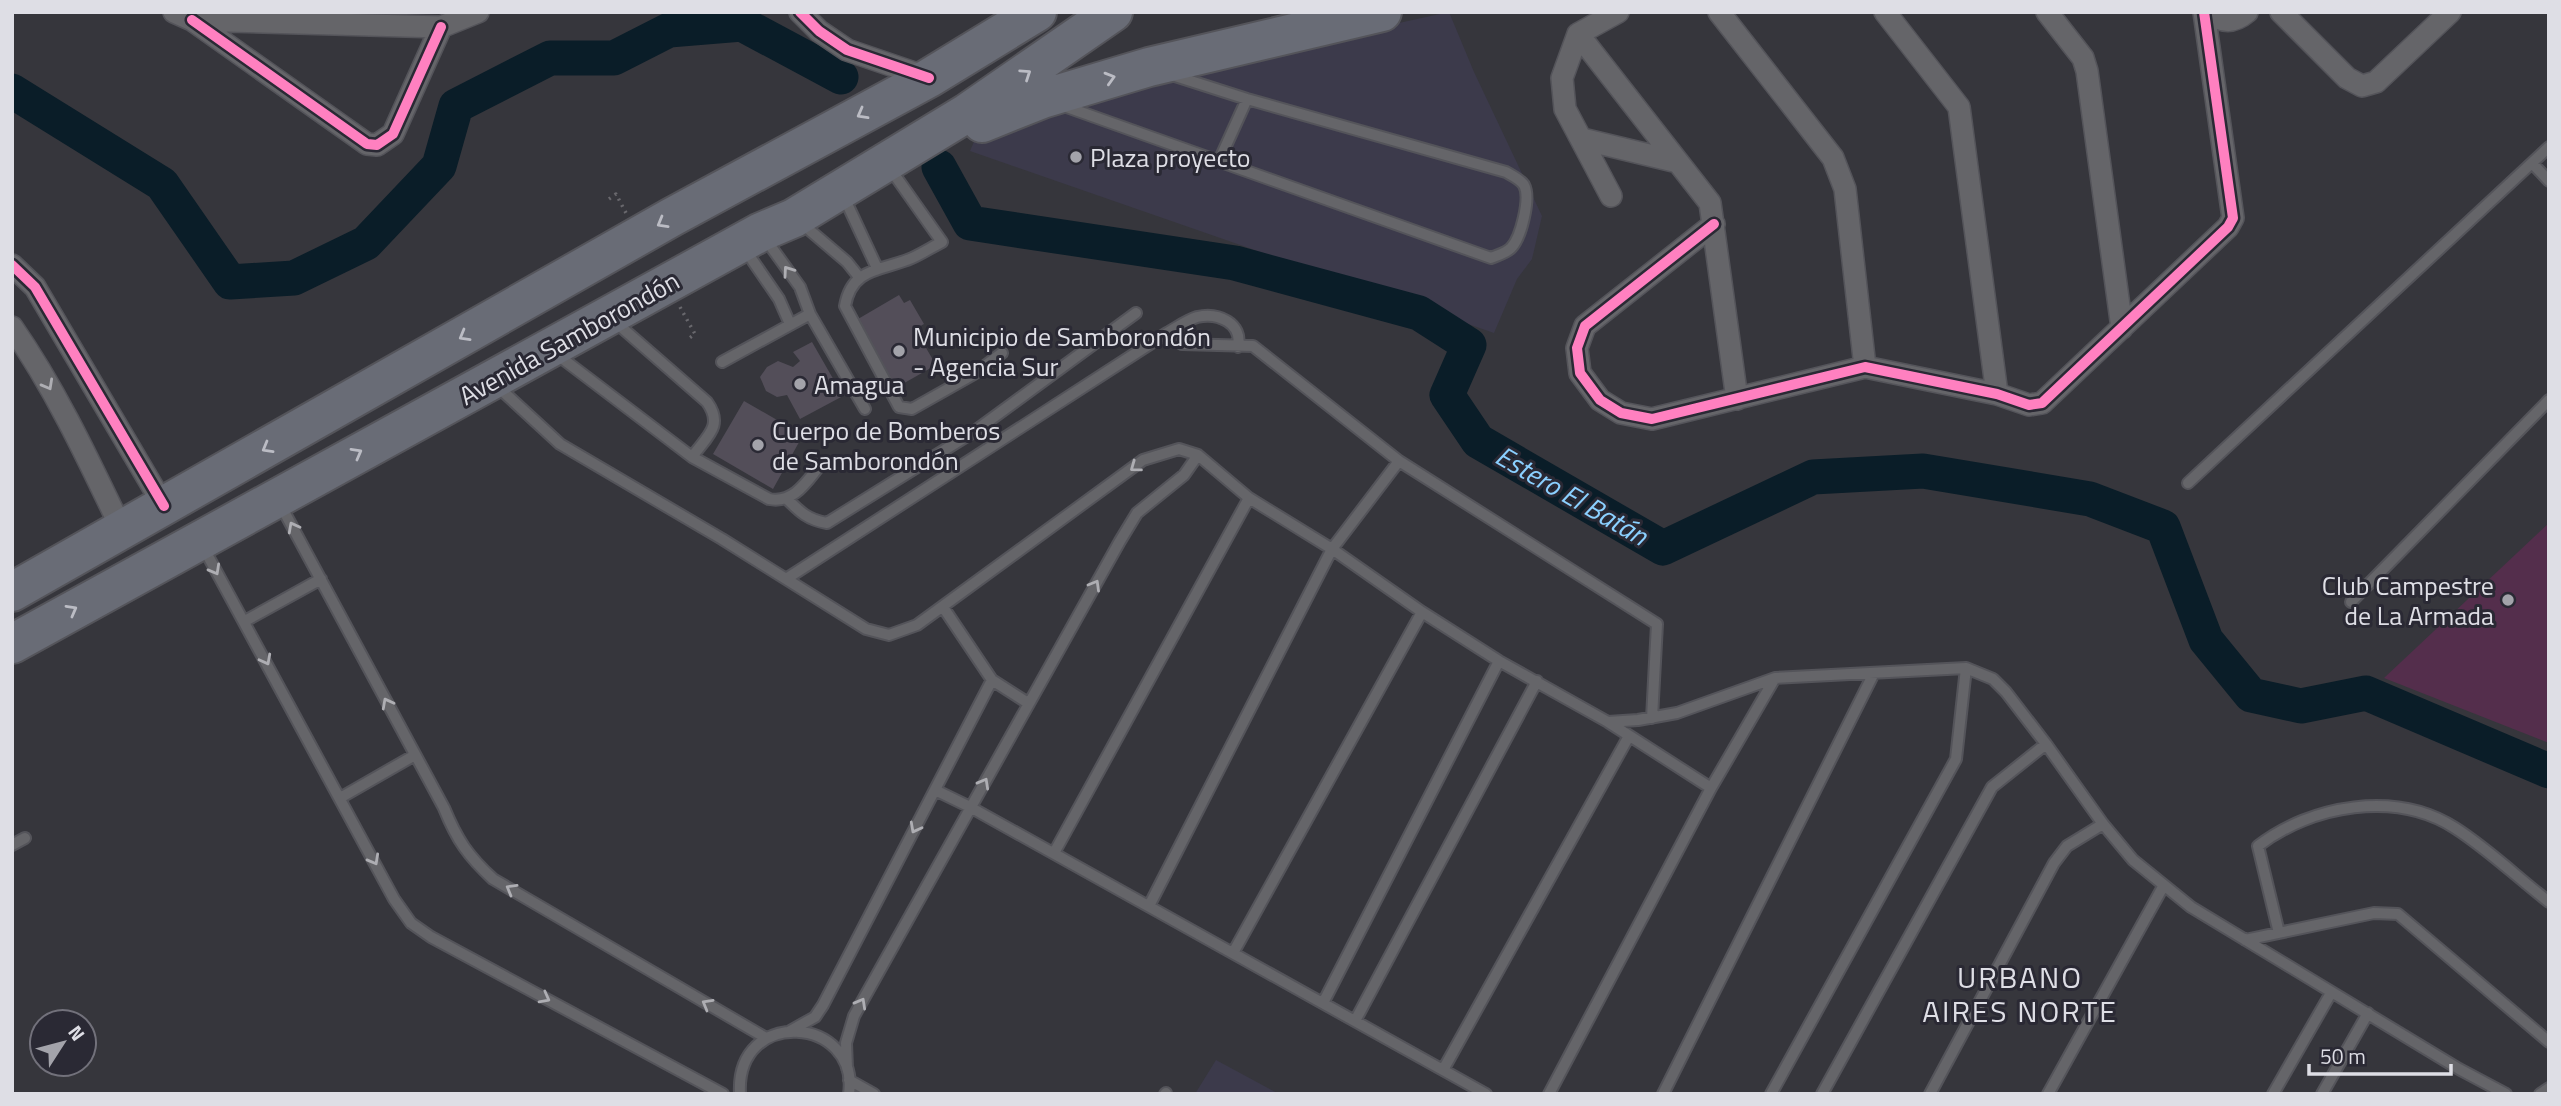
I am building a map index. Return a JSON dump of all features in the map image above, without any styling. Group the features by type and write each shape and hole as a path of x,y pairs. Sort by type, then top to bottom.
{"highway":[{"name":"Avenida Samborondón","path":"12,592 672,217 929,78 1037,12"},
{"name":"Avenida Samborondón","path":"12,644 841,189 967,113 1113,12"},
{"path":"885,162 1042,99 1149,67 1373,13"},
{"path":"540,293 580,333"}],"street":[{"path":"183,16 441,27 478,12"},
{"path":"800,12 818,31 847,50 929,78"},
{"path":"1611,196 1565,109 1562,78 1578,34 1618,12"},
{"path":"1719,12 1833,158 1845,189 1865,367"},
{"path":"1885,12 1959,107 1997,394"},
{"path":"2047,12 2083,58 2087,71 2122,328"},
{"path":"1714,224 1585,326 1577,348 1580,373 1600,400 1621,413 1651,419 1865,367 1997,394 2029,405 2042,403 2228,228 2233,218 2206,12"},
{"path":"2206,12 2219,20 2238,20 2247,12"},
{"path":"2281,12 2347,78 2361,86 2376,82 2450,12"},
{"path":"183,16 367,144 377,145 393,134 441,27"},
{"path":"1578,34 1710,203 1737,399"},
{"path":"1582,139 1678,163"},
{"path":"12,265 35,287 164,506"},
{"path":"12,327 29,352 90,463 122,530"}],"lane":[{"path":"1042,99 1491,257 1510,250 1518,239 1527,197 1518,178 1506,172 1247,99 1149,67"},
{"path":"1219,161 1247,99"},
{"path":"2188,484 2549,147"},
{"path":"885,162 942,242 911,259 877,268 859,277 845,306 900,407 912,409 974,374 1002,353"},
{"path":"2532,163 2549,181"},
{"path":"841,189 877,268"},
{"path":"765,231 847,262 859,277"},
{"path":"765,231 800,287 810,314 865,409"},
{"path":"765,231 779,299 790,324"},
{"path":"787,499 804,517 827,523 975,431 1136,313"},
{"path":"722,362 810,314"},
{"path":"786,579 1167,333 1198,317 1226,319 1235,327 1238,347"},
{"path":"580,333 707,402 715,413 716,423 692,457"},
{"path":"580,333 692,457 769,499 787,499 797,492 821,464"},
{"path":"1167,333 1182,344 1252,346 1399,461 1657,624 1652,718"},
{"path":"492,382 561,444 866,629 889,635 917,625 1143,460 1179,449 1198,456 1249,498 1332,549 1422,612 1499,661 1608,722 1711,788"},
{"path":"2351,602 2549,400"},
{"path":"849,1094 846,1043 854,1016 1137,513 1184,475 1198,456"},
{"path":"1149,906 1332,549 1399,461"},
{"path":"277,497 444,808 455,836 470,858 493,879 766,1038"},
{"path":"1054,853 1249,498"},
{"path":"199,540 394,899 411,923 443,943 723,1094"},
{"path":"245,621 321,579"},
{"path":"943,607 992,680 1028,703"},
{"path":"1233,953 1422,612"},
{"path":"1322,1003 1499,661"},
{"path":"1608,722 1652,718 1689,710 1775,678 1966,668 1993,679 2006,692 2103,824 2133,860 2191,907 2459,1069 2506,1094"},
{"path":"1772,1094 1956,759 1966,668"},
{"path":"1664,1094 1874,673"},
{"path":"1549,1094 1711,788 1775,678"},
{"path":"740,1094 741,1068 753,1049 766,1038 804,1025 823,1005 992,680"},
{"path":"1355,1021 1537,681"},
{"path":"1443,1070 1629,736"},
{"path":"1822,1094 1992,787 2046,744"},
{"path":"340,798 415,755"},
{"path":"935,790 971,807 1486,1094"},
{"path":"2279,933 2258,846 2300,822 2341,808 2373,805 2416,812 2455,828 2549,902"},
{"path":"1930,1094 2054,863 2067,846 2103,824"},
{"path":"12,845 25,838"},
{"path":"2048,1094 2164,885"},
{"path":"2245,940 2374,913 2398,914 2549,1042"},
{"path":"2273,1094 2331,993"},
{"path":"2322,1094 2368,1013"},
{"path":"790,1031 812,1033 825,1040 836,1049 848,1074 874,1094"},
{"path":"2540,1094 2549,1088"}],"path":[{"path":"609,198 616,194"},
{"path":"688,339 695,334"}],"shaded area":[{"path":"1449,12 1474,72 1542,216 1532,259 1517,279 1494,333 970,151 976,137 1258,54"},
{"name":"Club Campestre de La Armada","path":"2549,523 2549,743 2384,678"},
{"path":"1216,1060 1279,1094 1195,1094"}],"building":[{"name":"Municipio de Samborondón - Agencia Sur","path":"899,295 904,303 910,300 924,324 915,329 936,365 892,390 861,337 866,334 858,319"},
{"name":"Amagua","path":"812,342 843,396 800,419 787,395 777,397 766,391 760,377 767,367 778,361 793,367 800,361 793,352"},
{"name":"Cuerpo de Bomberos de Samborondón","path":"744,401 803,435 773,489 713,454"}],"waterway":[{"name":"Estero El Batán","path":"12,91 162,184 230,282 294,278 366,243 439,166 456,106 550,58 614,58 669,30 742,24 841,77"},
{"name":"Estero El Batán","path":"939,167 970,223 1235,263 1419,313 1469,345 1447,395 1478,441 1663,548 1813,477 1923,471 2090,499 2163,527 2206,640 2251,695 2301,706 2366,693 2549,771"}],"cycle path":[{"path":"800,12 819,31 847,50 929,78"},
{"path":"1714,224 1585,326 1577,348 1580,373 1600,400 1621,413 1652,419 1865,367 1997,394 2029,405 2042,403 2228,227 2233,218 2204,12"},
{"path":"192,20 367,144 377,145 393,134 441,27"},
{"path":"12,265 35,287 164,506"}],"place":[{"name":"Plaza proyecto","path":"1076,157"},
{"name":"Municipio de Samborondón - Agencia Sur","path":"899,351"},
{"name":"Amagua","path":"800,384"},
{"name":"Cuerpo de Bomberos de Samborondón","path":"758,445"},
{"name":"Club Campestre de La Armada","path":"2508,600"}],"district":[{"name":"URBANO AIRES NORTE","path":"2020,994"}]}
